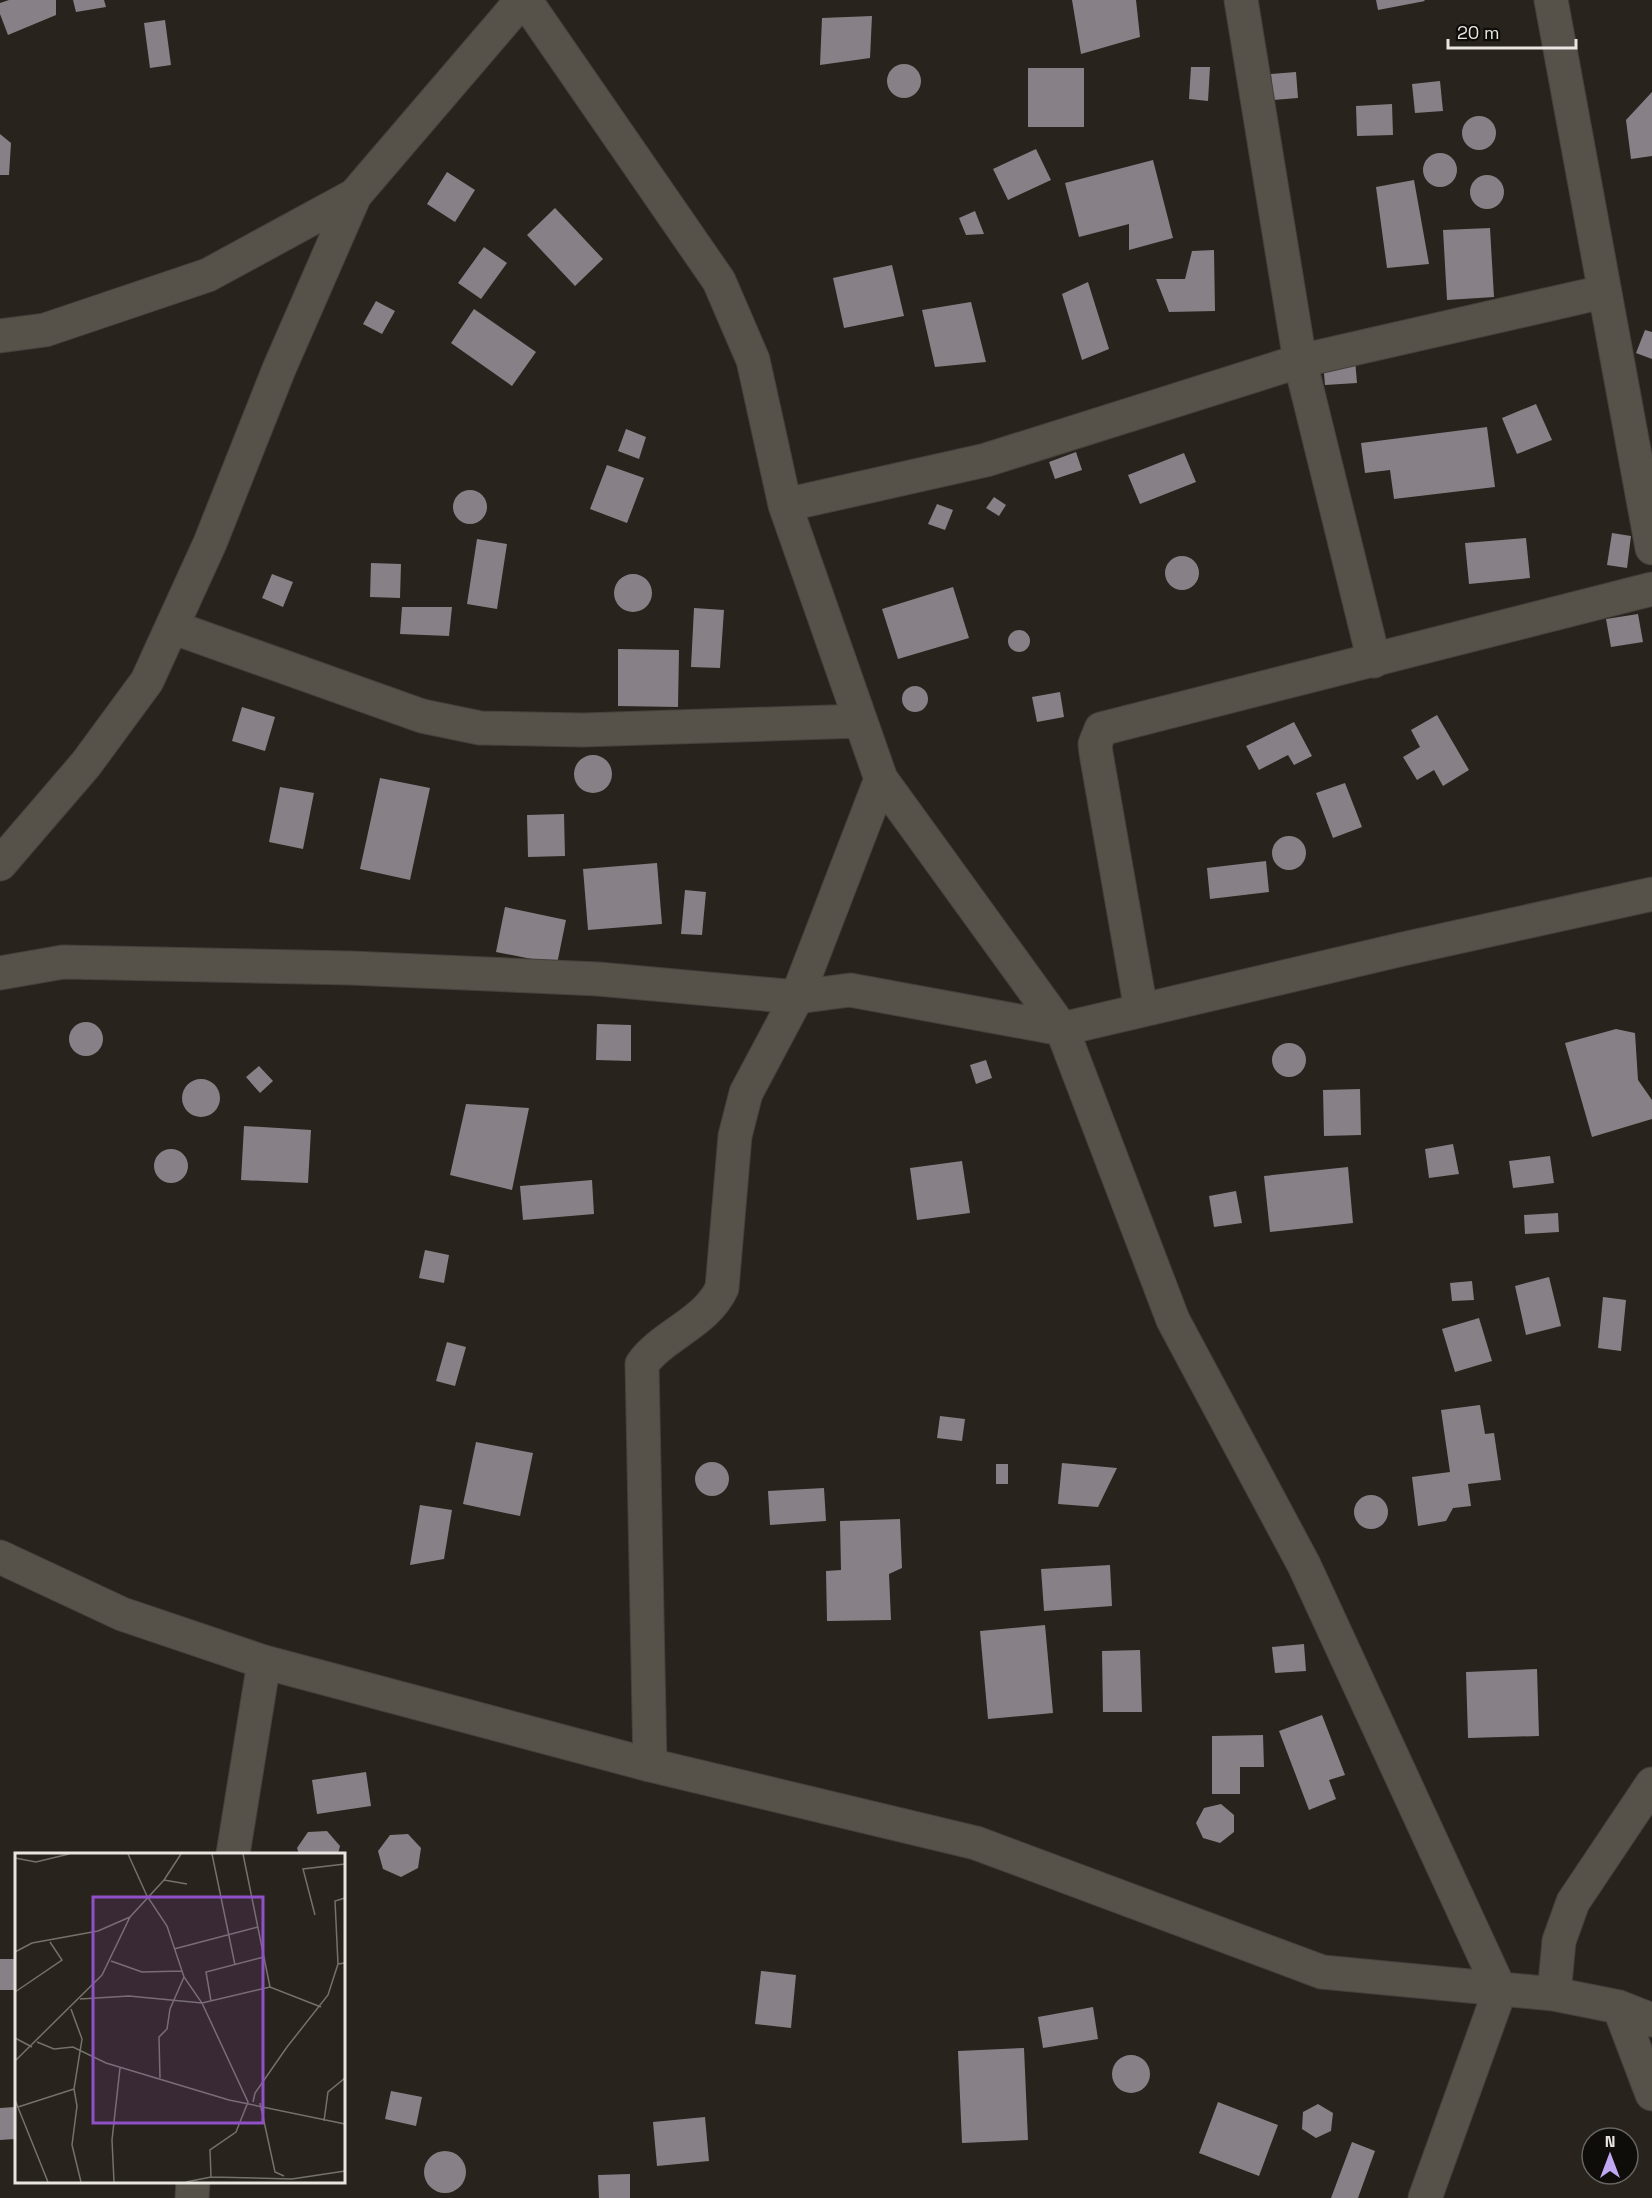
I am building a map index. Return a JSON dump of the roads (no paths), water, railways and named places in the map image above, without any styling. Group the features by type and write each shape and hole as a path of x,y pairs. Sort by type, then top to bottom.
{"street":[{"path":"0,864 86,764 147,681 210,543 279,369 355,195 523,0 719,281 753,360 785,505 881,779 1062,1029 1173,1320 1304,1564 1500,1990 1425,2198"},
{"path":"1241,0 1300,361 1374,661"},
{"path":"1551,0 1652,548"},
{"path":"0,336 45,330 208,275 355,195"},
{"path":"785,505 986,460 1300,361 1603,292"},
{"path":"1141,1010 1096,753 1095,744 1101,729 1652,589"},
{"path":"172,627 422,716 480,728 583,730 860,721"},
{"path":"650,1765 642,1364 663,1342 704,1313 715,1302 722,1288 735,1136 746,1093 797,997 881,779"},
{"path":"0,973 63,962 351,968 598,979 797,997 850,990 1062,1029 1652,894"},
{"path":"0,1557 122,1614 264,1662 650,1765 976,1843 1322,1972 1554,1994 1618,2007 1652,2020"},
{"path":"233,1853 264,1662"},
{"path":"1554,1994 1559,1941 1573,1902 1652,1784"},
{"path":"1618,2007 1652,2094"},
{"path":"192,2198 194,2183"}]}
